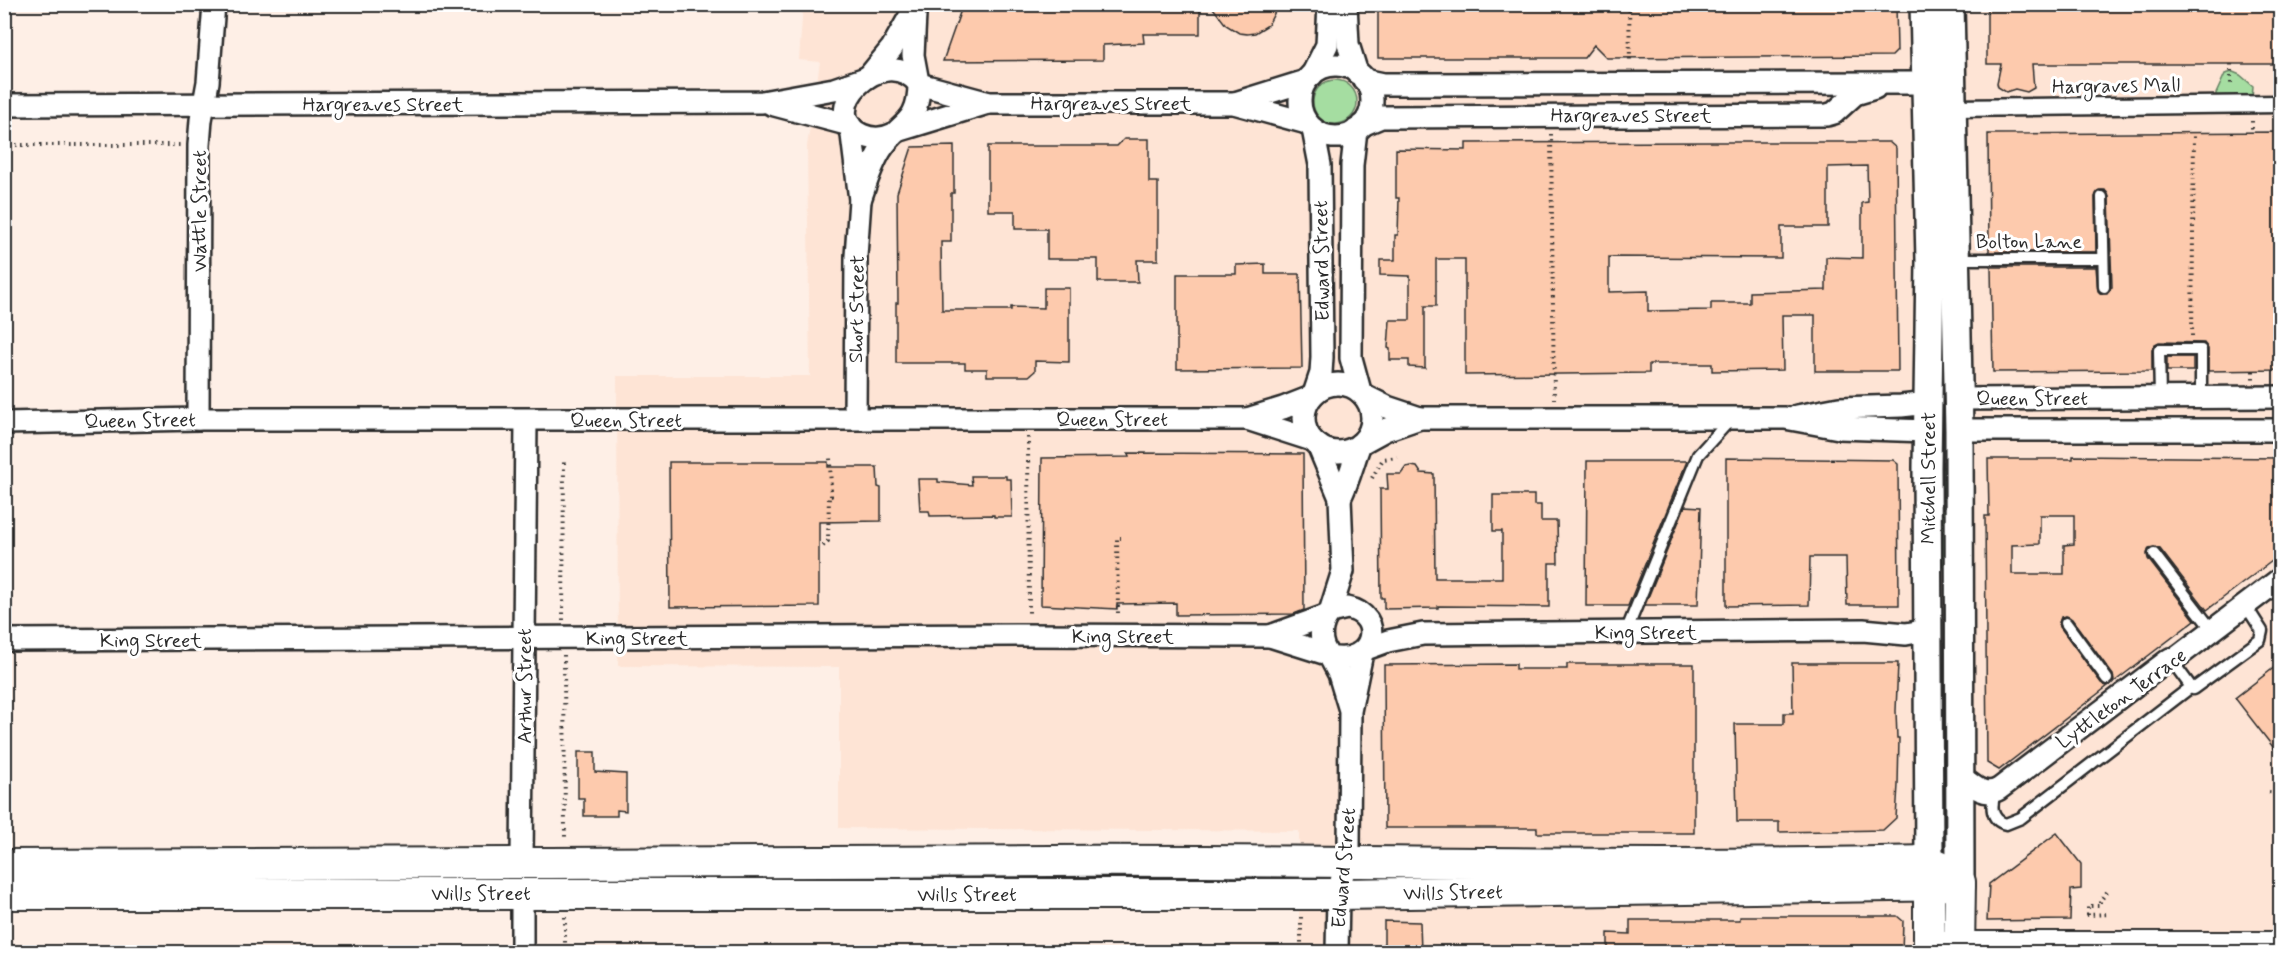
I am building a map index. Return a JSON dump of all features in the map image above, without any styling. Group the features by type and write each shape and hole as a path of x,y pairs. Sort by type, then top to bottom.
{"main road":[{"name":"Wills Street","path":"4,865 522,862 1347,862 1929,873"},
{"name":"Arthur Street","path":"522,862 522,893"},
{"path":"1429,863 1430,893"},
{"name":"Wills Street","path":"4,894 1430,893 1929,873"},
{"path":"1929,873 1960,884"},
{"name":"Mitchell Street","path":"1929,873 1929,951"},
{"name":"Mitchell Street","path":"1959,950 1960,884"},
{"path":"1929,951 2212,950 2280,947"}],"street":[{"name":"Wattle Street","path":"198,419 199,145 208,82 214,4"},
{"path":"1329,4 1327,45 1309,78 1300,101 1302,114 1310,126 1334,137 1347,135 1359,128 1369,114 1371,102 1369,88 1361,76 1348,44 1346,4"},
{"name":"Mitchell Street","path":"1924,4 1943,91 1956,260 1959,430 1960,884"},
{"name":"Mitchell Street","path":"1929,873 1927,430 1930,261 1950,4"},
{"path":"916,6 912,45 919,83 914,115 896,132 883,138 860,134 850,126 846,110 848,98 855,87 868,76 892,48 916,6"},
{"path":"1309,78 1323,68 1337,65 1361,76"},
{"path":"868,76 883,70 896,70 907,74 919,83"},
{"name":"Hargreaves Street","path":"4,105 762,102 834,89 868,76"},
{"name":"Hargreaves Street","path":"1361,76 1372,83 1393,84 1893,84 1943,91"},
{"name":"Hargreaves Street","path":"1234,103 1309,78"},
{"name":"Hargreaves Street","path":"919,83 988,103 1234,103 1310,126"},
{"path":"1818,84 1827,88 1832,94 1832,106 1827,115"},
{"name":"Hargreaves Street","path":"1359,128 1381,117 1827,115 1836,111 1856,94 1893,84"},
{"name":"Hargraves Mall","path":"1943,91 2231,105 2280,104"},
{"name":"Hargreaves Street","path":"762,102 850,126"},
{"name":"Hargreaves Street","path":"896,132 988,103"},
{"name":"Short Street","path":"850,126 860,200 856,256 855,418"},
{"name":"Edward Street","path":"1310,126 1320,165 1322,357 1321,373 1312,395"},
{"name":"Edward Street","path":"1359,128 1352,165 1351,357 1362,393"},
{"name":"Short Street","path":"860,200 876,158 896,132"},
{"path":"1315,442 1328,450 1339,452 1361,443 1369,434 1372,424 1372,413 1362,393 1342,384 1332,384 1312,395 1304,418 1306,430 1315,442 1340,498 1343,571 1322,629 1323,645 1328,655 1347,658 1364,651 1371,633 1370,626 1361,613 1343,571"},
{"name":"Queen Street","path":"1362,393 1387,406 1420,418"},
{"name":"Queen Street","path":"4,423 198,419 1247,419 1284,408 1312,395"},
{"name":"Queen Street","path":"1361,443 1385,430 1420,418 1785,418 1839,408 1901,406 1958,399 2280,397"},
{"name":"Queen Street","path":"1785,418 1839,428 2280,430"},
{"name":"Queen Street","path":"1247,419 1315,442"},
{"name":"Arthur Street","path":"522,862 526,420"},
{"path":"1340,498 1348,484 1351,468 1361,443"},
{"name":"Lyttleton Terrace","path":"1995,792 2117,693 2170,659 2172,661 2280,579"},
{"path":"1928,630 1958,604"},
{"path":"1329,614 1347,608 1361,613"},
{"name":"King Street","path":"1270,636 1329,614"},
{"name":"King Street","path":"1364,651 1388,641 1423,634 1863,630 1911,634 1928,630"},
{"name":"King Street","path":"4,640 1270,636 1328,655"},
{"name":"Edward Street","path":"1337,952 1338,894 1347,862 1350,836 1350,711 1364,651"},
{"name":"Edward Street","path":"1328,655 1339,674 1350,711"},
{"path":"1959,775 1982,791 1995,792"},
{"name":"Arthur Street","path":"522,893 522,952"}],"lane":[{"name":"Bolton Lane","path":"2102,196 2104,287"},
{"name":"Bolton Lane","path":"1956,260 2103,259"},
{"path":"2160,398 2159,350 2201,350 2201,398"},
{"path":"1626,632 1698,455 1733,418"},
{"path":"2154,554 2213,631"},
{"path":"1995,792 1992,806 1994,817 2002,824 2014,822 2191,687 2193,689 2260,640 2262,632 2246,606"},
{"path":"2066,623 2107,679"},
{"path":"2172,661 2191,687"}],"path":[{"path":"1629,4 1630,62"},
{"path":"2231,64 2231,105"},
{"path":"1551,115 1555,418"},
{"path":"2192,350 2194,133"},
{"path":"4,145 185,145"},
{"path":"1028,419 1029,614"},
{"path":"823,546 828,541 829,496 831,496 830,457"},
{"path":"1372,478 1383,459 1397,457"},
{"path":"563,629 564,461"},
{"path":"1118,613 1117,538 1121,538"},
{"path":"2279,604 2280,642"},
{"path":"564,663 564,845"},
{"path":"2268,792 2280,793"},
{"path":"2108,892 2100,901 2100,906 2088,906 2088,915 2110,914"},
{"path":"565,908 565,952"},
{"path":"1301,909 1301,952"}],"shaded area":[{"path":"803,5 2280,5 2280,952 1299,952 1299,831 839,828 839,667 618,666 617,376 810,376 807,146 820,62 799,60"}],"green space":[{"path":"2233,72 2253,86 2252,98 2224,103 2215,96 2225,74"},
{"path":"1335,80 1351,86 1357,102 1351,118 1335,124 1319,118 1313,102 1319,86"},
{"path":"1943,467 1948,467 1948,543 1941,577 1938,524 1943,506"}],"building":[{"path":"963,4 1200,4 1200,34 1143,34 1144,43 1103,45 1103,60 943,61"},
{"path":"1210,4 1279,4 1268,25 1255,33 1247,34 1239,33 1226,25"},
{"path":"1378,4 1896,4 1897,51 1892,56 1607,58 1594,45 1584,58 1378,58"},
{"path":"1987,4 2280,4 2280,64 2032,64 2034,88 2027,92 2015,89 2006,92 1998,87 1997,83 2001,64 1987,64"},
{"path":"2280,132 2280,370 2208,371 2208,349 2204,343 2159,342 2152,350 2152,371 1993,372 1991,267 2096,267 2098,291 2101,294 2107,294 2112,287 2109,197 2105,190 2099,190 2095,197 2096,252 1989,252 1988,134"},
{"path":"1124,139 1149,139 1149,182 1158,182 1158,260 1137,260 1138,282 1098,282 1098,259 1047,259 1047,229 1015,229 1015,211 988,211 988,146 1117,146"},
{"path":"1889,142 1896,148 1898,371 1815,371 1815,315 1782,315 1783,370 1712,371 1712,364 1649,364 1649,373 1465,375 1465,259 1436,259 1436,306 1425,306 1425,368 1409,367 1409,360 1390,360 1390,349 1388,348 1390,320 1410,320 1410,276 1380,275 1380,260 1395,260 1399,198 1396,198 1396,149 1466,150 1466,143","holes":["1867,166 1868,202 1862,203 1862,258 1826,257 1826,290 1750,292 1750,303 1711,303 1711,310 1648,311 1648,291 1609,292 1609,257 1781,258 1781,227 1828,227 1828,167"]},
{"path":"954,146 951,242 941,242 942,310 1044,308 1044,288 1069,288 1069,362 1035,361 1035,371 1029,376 987,376 987,369 965,369 965,363 896,363 897,193 912,147"},
{"path":"1265,264 1265,274 1300,274 1302,368 1177,369 1177,274 1236,274 1236,265"},
{"path":"2167,357 2193,357 2193,371 2167,371"},
{"path":"1128,453 1303,454 1304,610 1294,614 1176,615 1176,603 1117,604 1117,609 1041,605 1042,458 1129,457"},
{"path":"2073,456 2280,458 2280,555 2207,610 2160,549 2149,548 2148,559 2195,620 2114,682 2113,675 2072,619 2066,616 2061,617 2060,627 2101,683 2108,686 1999,770 1987,763 1985,516 1989,516 1988,459 2073,459","holes":["2040,515 2074,515 2074,544 2064,545 2064,574 2012,574 2012,545 2040,544"]},
{"path":"1726,458 1893,460 1898,464 1899,605 1847,605 1846,557 1810,557 1809,605 1726,606"},
{"path":"1587,461 1687,461 1628,606 1586,606"},
{"path":"669,462 828,462 828,467 877,467 878,487 881,488 881,521 819,522 819,606 670,607"},
{"path":"1406,467 1417,467 1421,473 1434,474 1435,578 1502,578 1502,531 1493,531 1493,495 1534,495 1534,505 1541,505 1541,521 1557,521 1558,563 1549,563 1549,607 1438,606 1438,608 1384,609 1384,598 1381,598 1380,489 1388,489 1387,474 1401,474"},
{"path":"971,476 1006,476 1006,479 1011,479 1012,517 930,516 929,511 920,511 918,479 938,479 938,482 972,485"},
{"path":"1685,506 1701,507 1698,605 1645,605"},
{"path":"1792,663 1898,663 1896,711 1897,738 1899,738 1896,818 1883,830 1779,832 1779,822 1737,822 1735,724 1784,724 1784,713 1793,713"},
{"path":"2280,663 2280,756 2235,698"},
{"path":"1516,664 1516,669 1567,669 1567,664 1694,664 1694,833 1537,833 1537,828 1385,828 1384,665"},
{"path":"578,752 595,752 595,772 626,774 626,811 617,810 617,816 584,816 584,798 578,798"},
{"path":"2057,833 2081,864 2081,889 2071,890 2070,920 1987,921 1989,884"},
{"path":"1740,916 1897,916 1903,921 1902,952 1608,952 1608,933 1630,934 1630,920 1740,920"},
{"path":"1384,921 1420,922 1421,952 1384,952"}]}
